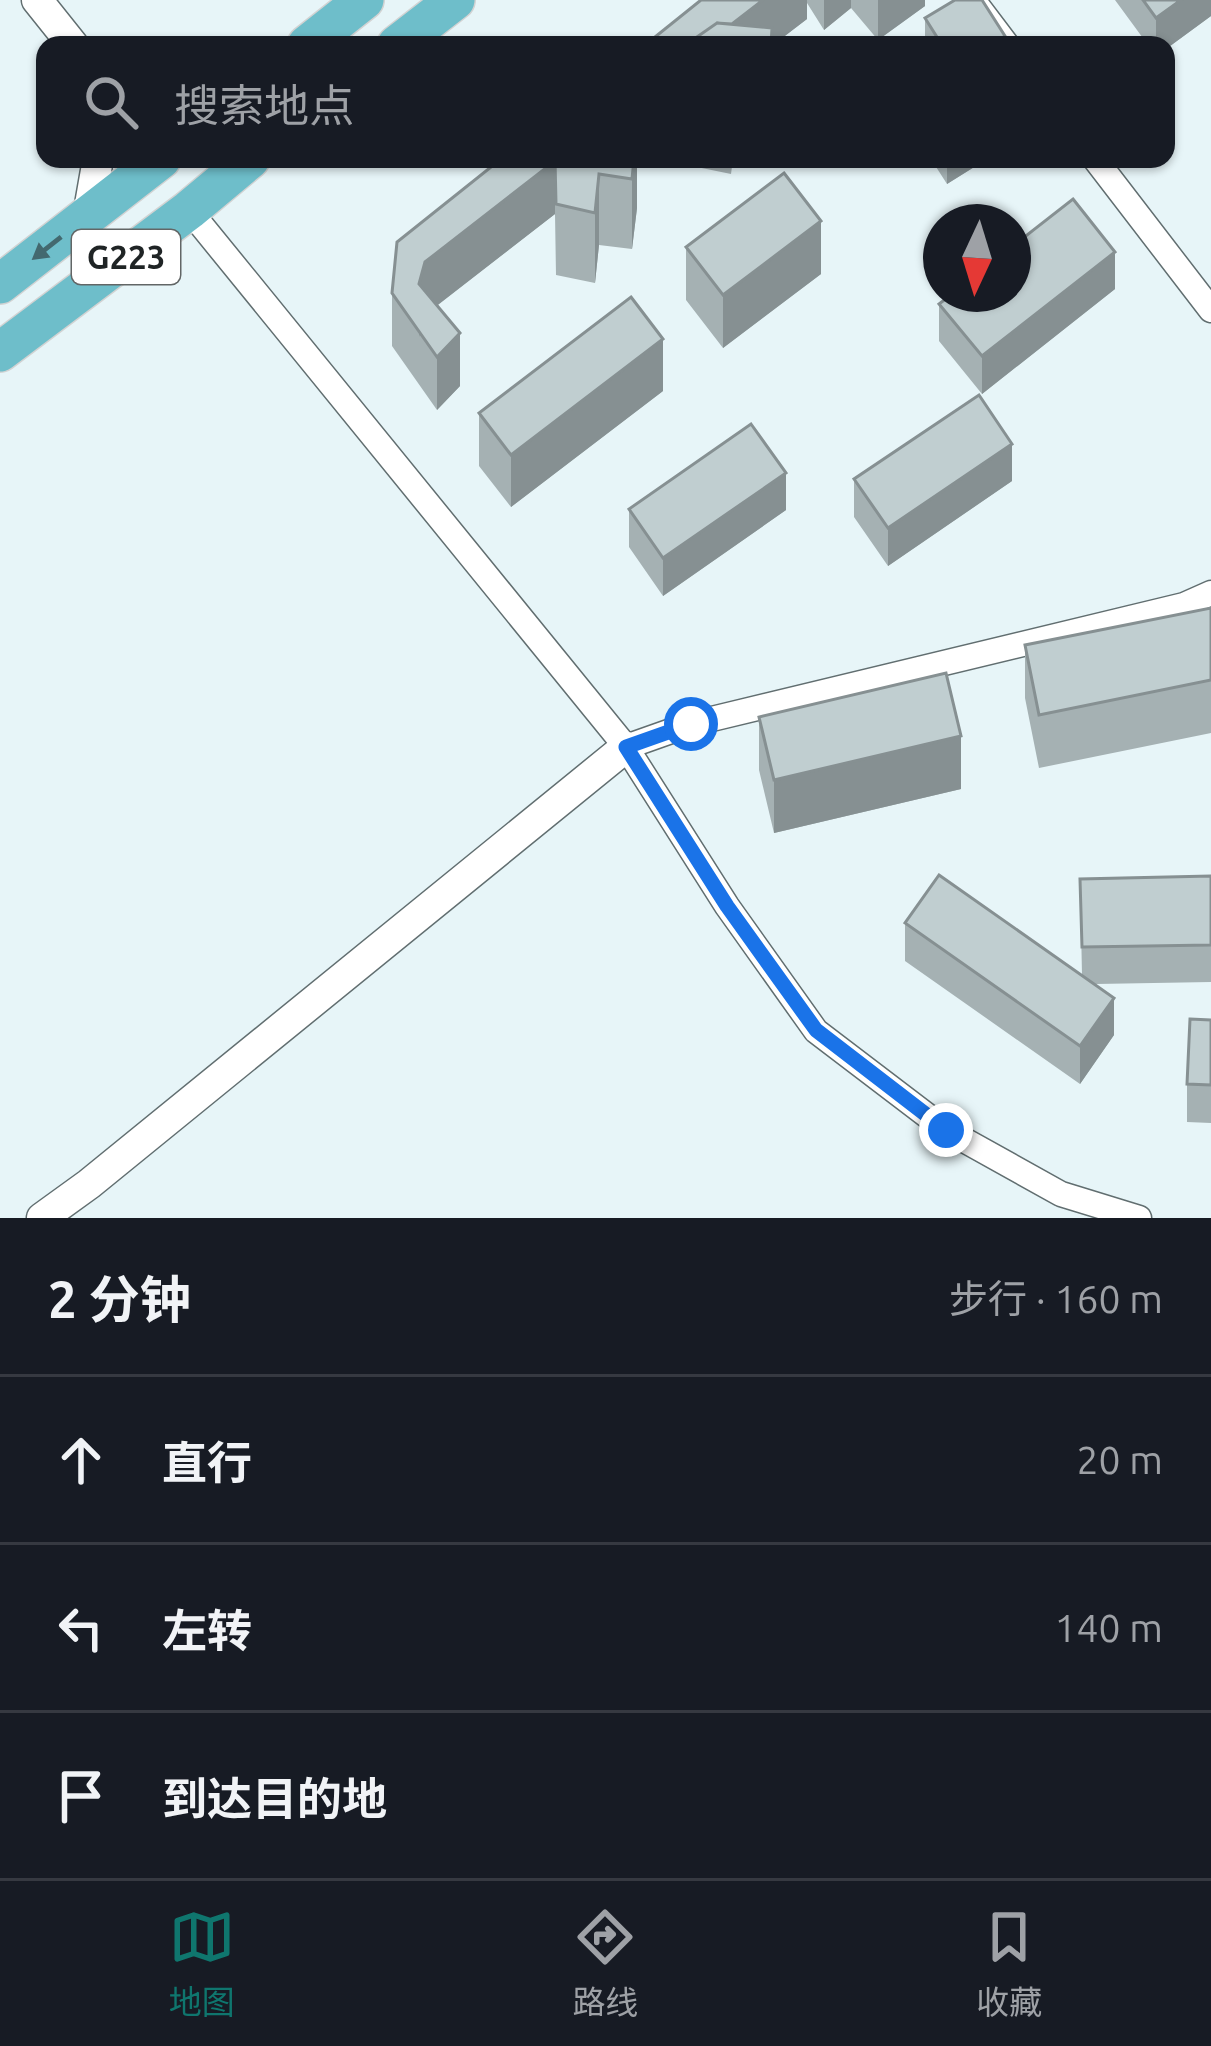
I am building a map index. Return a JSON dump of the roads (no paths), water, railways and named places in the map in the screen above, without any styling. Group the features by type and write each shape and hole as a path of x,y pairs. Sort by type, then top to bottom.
{"highway":[{"path":"318,36 364,0"},
{"path":"405,24 455,0"},
{"name":"G223","path":"0,284 149,168"},
{"name":"G223","path":"0,352 239,168"}],"street":[{"path":"38,0 66,36"},
{"path":"973,0 1000,36"},
{"path":"88,216 96,168"},
{"path":"1102,168 1211,310"},
{"path":"189,210 626,747 727,906 816,1030 946,1130 1061,1194 1139,1218"},
{"path":"42,1218 626,747 691,724 1184,605 1211,593"}]}
